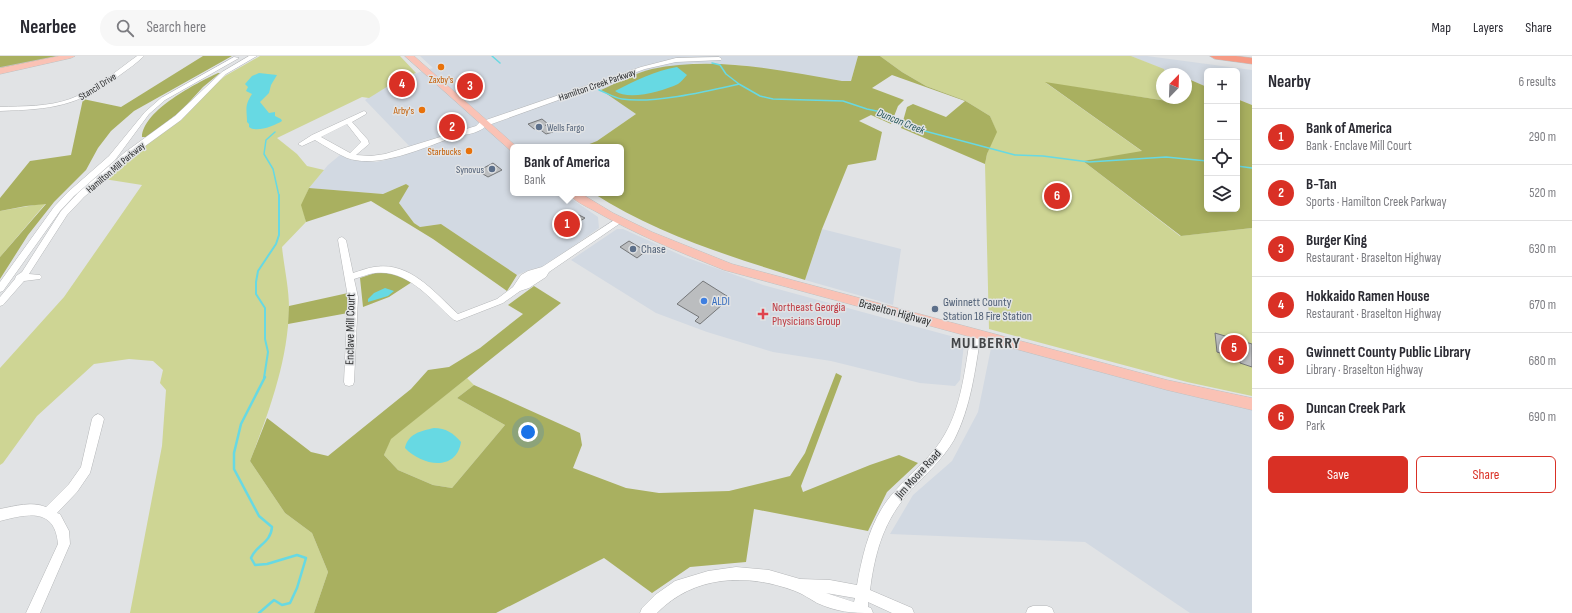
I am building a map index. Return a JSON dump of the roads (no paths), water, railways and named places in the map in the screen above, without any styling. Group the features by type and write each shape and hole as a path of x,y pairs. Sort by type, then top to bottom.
{"highway":[{"path":"1215,56 1252,61"}],"main road":[{"path":"0,71 71,56"},
{"path":"409,56 482,124 510,146"},
{"name":"Braselton Highway","path":"578,196 619,220 682,250 728,267 1167,384 1252,404"}],"street":[{"name":"Stancil Drive","path":"0,109 45,106 72,101 99,85 141,56"},
{"name":"Hamilton Mill Parkway","path":"0,289 58,209 71,194 112,158 147,113 163,99 240,56"},
{"name":"Hamilton Mill Parkway","path":"0,303 22,278 64,213 81,195 127,155 178,118 224,73 254,56"},
{"name":"Hamilton Creek Parkway","path":"316,137 350,156 370,159 390,156 453,135 461,134 478,128 482,124 643,68 676,60 719,59"},
{"path":"302,144 364,113"},
{"path":"348,122 365,142 365,144 350,156"},
{"name":"Enclave Mill Court","path":"349,277 375,270 391,270 404,273 416,281 457,318 500,301 516,289 531,283 543,275 545,270 619,220"},
{"name":"Enclave Mill Court","path":"342,240 353,297 349,382"},
{"path":"9,278 37,277"},
{"name":"Jim Moore Road","path":"862,613 861,592 880,521 890,505 942,449 955,426 967,385 976,334"},
{"path":"48,514 73,488 86,469 98,419"},
{"path":"0,515 21,510 39,510 56,518 63,531 64,544 33,613"},
{"path":"647,613 660,600 680,586 708,577 736,573 769,576 800,586 822,598 862,613"},
{"path":"800,586 821,584 861,592 907,613"},
{"path":"1033,613 1047,613"}],"water":[{"path":"677,67 687,75 679,83 672,87 637,95 621,94 615,91 637,80"},
{"path":"259,73 277,75 271,85 269,93 260,102 269,113 275,112 275,116 282,121 270,127 252,129 249,127 247,122 246,111 249,98 252,94 246,91 248,87 245,84 252,76"},
{"path":"385,288 394,291 388,296 368,302 368,299 374,293"},
{"path":"434,428 449,432 461,442 458,452 445,462 428,462 420,459 405,448 412,436 419,432"}],"waterway":[{"name":"Duncan Creek","path":"492,56 500,63"},
{"path":"712,63 720,65 726,74 739,84"},
{"name":"Duncan Creek","path":"599,90 613,97 649,100 680,96 739,84"},
{"name":"Duncan Creek","path":"739,84 760,96 773,99 843,101 867,109 886,113 921,130 1015,155 1043,156 1089,162 1166,157 1204,161"},
{"path":"275,132 266,140 264,154 273,169 279,196"},
{"name":"Duncan Creek","path":"1240,166 1252,168"},
{"path":"264,378 268,352 265,339 265,308 256,294 256,282 258,271 276,244 279,235 279,196"},
{"path":"259,613 274,600 282,605 290,603 297,588 306,558 297,555 267,564 255,565 251,558 256,550 269,537 272,527 259,516 234,469 234,453 241,424 265,377"}],"place":[{"name":"Zaxby's","path":"441,67"},
{"name":"Hokkaido Ramen House","path":"402,84"},
{"name":"Burger King","path":"470,86"},
{"name":"Arby's","path":"422,110"},
{"name":"B-Tan","path":"452,127"},
{"name":"Wells Fargo","path":"539,127"},
{"name":"Starbucks","path":"469,151"},
{"name":"Synovus","path":"492,169"},
{"name":"Duncan Creek Park","path":"1057,196"},
{"name":"Bank of America","path":"567,224"},
{"name":"Chase","path":"633,249"},
{"name":"ALDI","path":"704,301"},
{"name":"Gwinnett County Station 18 Fire Station","path":"935,309"},
{"name":"Northeast Georgia Physicians Group","path":"763,314"},
{"name":"Gwinnett County Public Library","path":"1234,348"}],"district":[{"name":"MULBERRY","path":"986,342"}]}
